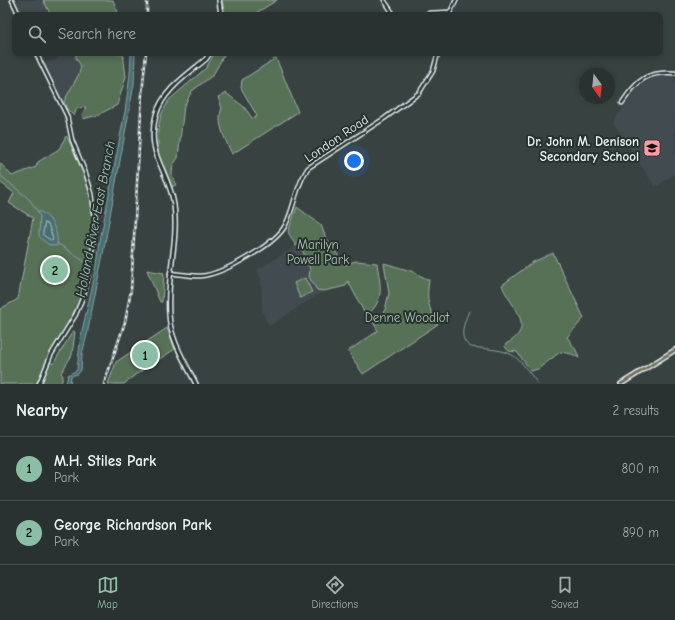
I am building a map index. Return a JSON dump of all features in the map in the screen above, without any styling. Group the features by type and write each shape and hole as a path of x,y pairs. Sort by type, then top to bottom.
{"main road":[{"path":"219,0 221,12"},
{"path":"196,384 177,345 168,315 170,273 176,222 174,203 154,146 155,120 160,104 171,88 208,56"},
{"path":"621,384 675,350"}],"street":[{"path":"12,0 18,12"},
{"path":"384,0 392,12"},
{"path":"450,12 456,0"},
{"path":"37,56 67,116 72,140 86,174 92,194 96,226 89,276 82,299 76,314 51,355 39,384"},
{"name":"London Road","path":"170,273 201,276 220,272 271,242 282,232 287,223 296,190 308,168 385,118 419,93 433,71 437,56"},
{"path":"622,103 636,83 649,76 662,72 675,73"}],"shaded area":[{"path":"15,0 43,0 49,12 21,12"},
{"path":"57,56 76,56 81,66 79,74 62,102 44,64 58,59"},
{"name":"Dr. John M. Denison Secondary School","path":"660,76 675,77 675,174 655,187 613,122 638,87 653,78"},
{"path":"300,243 310,269 309,277 317,290 324,291 269,326 262,311 261,279 257,270"}],"green space":[{"path":"43,0 113,0 118,12 49,12"},
{"path":"222,0 277,0 258,12 224,12"},
{"path":"76,56 123,56 126,77 117,105 98,115 83,119 82,115 86,107 77,108 74,116 66,108 64,101 79,74 81,66"},
{"path":"213,56 223,56 213,75 192,91 184,106 178,158 173,165 172,174 176,185 171,187 158,155 158,129 161,115 169,100 206,68"},
{"path":"276,58 298,112 232,154 224,137 221,125 220,114 222,108 218,97 226,93 244,107 253,119 257,116 241,88 242,80"},
{"path":"66,136 87,182 93,208 94,222 90,257 79,302 36,384 0,384 0,309 18,299 33,218 9,203 14,193 0,182 0,166 1,164 12,176 36,167 38,162 59,149"},
{"name":"Marilyn Powell Park","path":"297,207 321,225 326,238 338,255 338,258 343,259 345,265 355,261 377,263 380,285 379,298 377,304 366,316 348,281 346,286 324,291 317,290 309,277 310,269 300,244 296,246 288,232"},
{"path":"553,253 584,318 567,337 576,350 579,358 572,354 560,352 538,369 531,371 517,352 509,351 505,347 506,344 516,337 520,330 521,323 515,308 502,285 533,262"},
{"name":"Denne Woodlot","path":"384,263 411,271 429,280 429,303 438,324 363,374 348,351 378,331 373,322 385,310 389,293"},
{"path":"147,270 164,273 162,302 160,302"},
{"path":"305,278 312,292 300,298 294,283"},
{"path":"167,328 175,349 124,384 108,384 116,362"},
{"path":"73,331 75,332 72,355 61,373 63,376 61,384 41,384 50,361 53,364"}],"water":[{"path":"131,56 135,56 134,84 103,254 82,354 81,370 78,374 71,376 70,384 66,384 68,375 77,370 81,335 97,266 100,241 125,111"},
{"path":"38,211 47,216 53,225 57,236 57,246 47,243 39,236 40,217"}],"waterway":[{"path":"0,175 29,199 38,212"},
{"name":"Holland River East Branch","path":"57,243 88,264"},
{"path":"469,311 463,330 464,340 467,344 471,347 496,350 511,354 523,364 538,384"}],"railway":[{"path":"147,0 147,12"},
{"path":"104,384 125,322 131,290 142,94 146,56"}],"place":[{"name":"Dr. John M. Denison Secondary School","path":"652,148"},
{"name":"George Richardson Park","path":"55,270"},
{"name":"M.H. Stiles Park","path":"145,355"}]}
